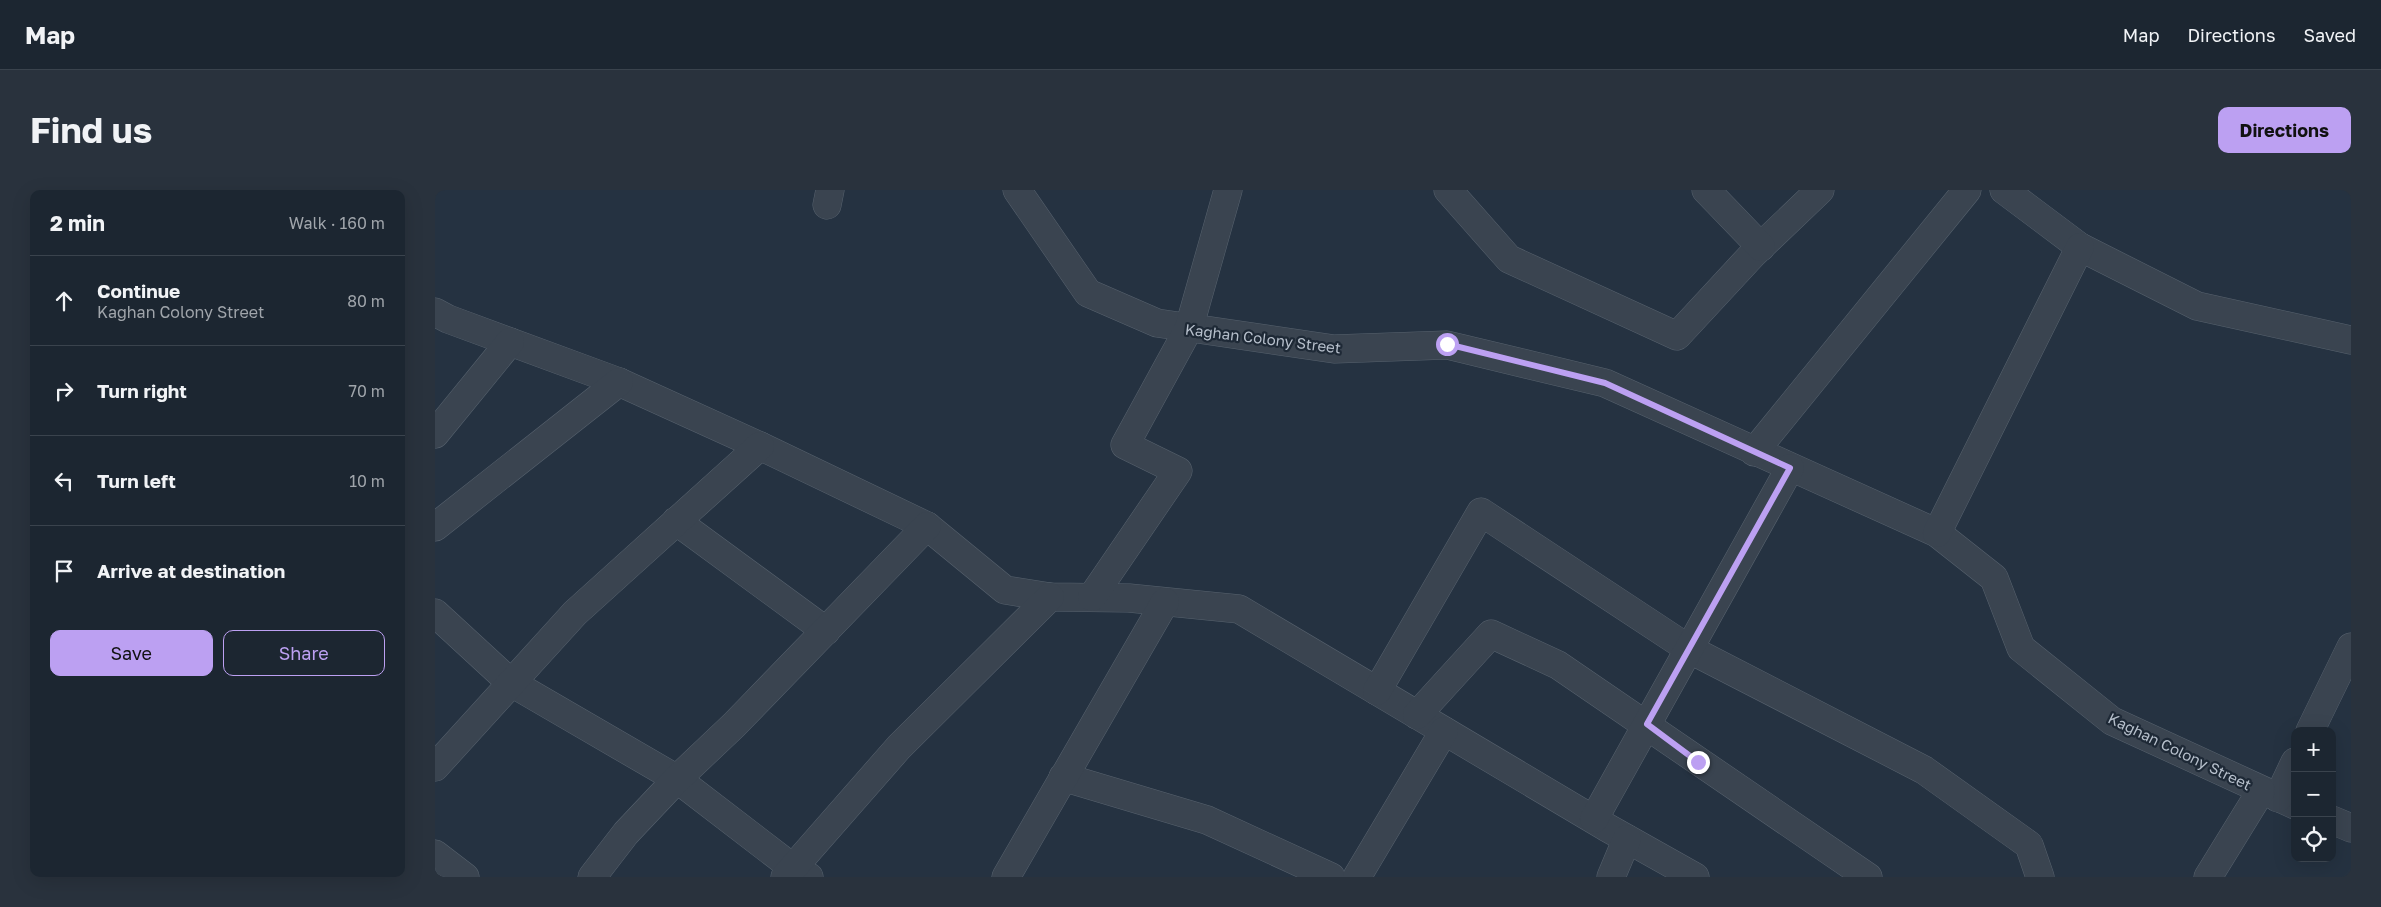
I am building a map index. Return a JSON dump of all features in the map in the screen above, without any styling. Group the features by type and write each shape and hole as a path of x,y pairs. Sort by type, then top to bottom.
{"street":[{"name":"Kaghan Colony Street","path":"1017,190 1088,293 1157,323 1334,349 1447,344 1605,383 1754,452 1937,533 1994,578 2021,648 2112,721 2278,798"},
{"path":"1092,598 1178,470 1125,445 1189,328 1228,190"},
{"path":"1448,190 1509,259 1677,336 1761,247 1821,190"},
{"path":"1707,190 1761,247"},
{"path":"1754,452 1967,190"},
{"path":"2004,190 2080,247 2197,306 2351,340"},
{"path":"1937,533 2080,247"},
{"path":"435,312 448,319 619,382 760,446 927,526 1005,590 1050,597 1129,598 1239,609 1627,839 1695,877"},
{"path":"435,434 510,342"},
{"path":"435,527 619,382"},
{"path":"435,767 510,682 575,613 760,446"},
{"path":"1594,819 1790,468"},
{"path":"1377,691 1481,512 1689,649 1924,770 2029,845 2040,877"},
{"path":"676,521 826,631"},
{"path":"592,877 626,833 677,779 734,725 927,526"},
{"path":"435,613 510,682 677,779 796,874 899,747 1050,597"},
{"path":"1006,877 1165,602"},
{"path":"1417,715 1491,634 1558,665 1647,724 1868,877"},
{"path":"2312,727 2351,646"},
{"path":"1357,877 1444,731"},
{"path":"2208,877 2278,798 2291,770"},
{"path":"1063,777 1207,820 1331,877"},
{"path":"2336,822 2351,828"},
{"path":"1611,877 1627,839"},
{"path":"435,854 465,877"}],"route":[{"path":"1447,344 1605,383 1790,468 1647,724 1698,762"}]}
